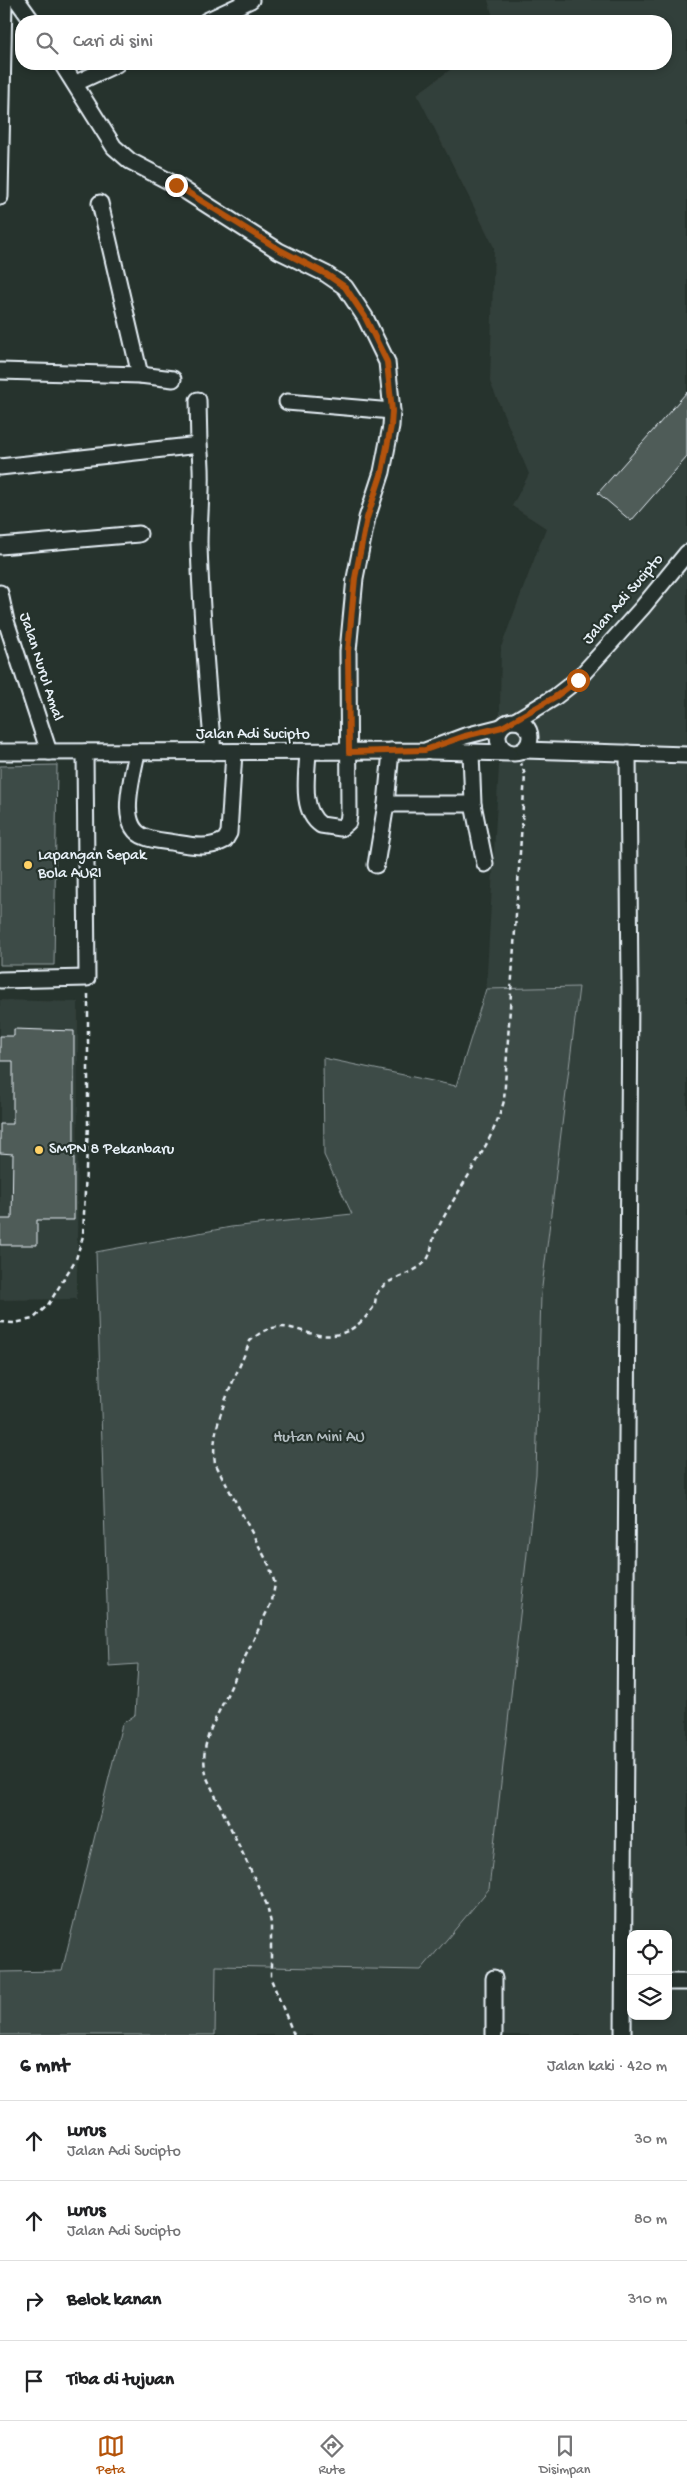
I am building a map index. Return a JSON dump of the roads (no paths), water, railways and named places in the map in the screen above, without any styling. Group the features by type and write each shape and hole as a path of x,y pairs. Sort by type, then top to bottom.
{"street":[{"path":"0,197 4,0"},
{"path":"18,0 28,15"},
{"path":"219,15 251,0"},
{"path":"66,70 114,147 130,161 176,185 280,250 326,274 345,287 365,317 387,362 392,411 388,445 367,518 355,578 348,651 348,822 341,828 321,825 310,814 307,797 308,752"},
{"path":"76,83 104,70"},
{"path":"100,203 140,375"},
{"path":"0,371 140,375 173,379"},
{"path":"198,400 202,460 199,541 202,627 213,752"},
{"path":"286,402 392,411"},
{"path":"0,467 160,451 200,445"},
{"path":"0,546 139,534"},
{"name":"Jalan Adi Sucipto","path":"0,752 391,752 425,750 508,724 555,697 578,680 642,608 687,553"},
{"name":"Jalan Nurul Amal","path":"0,592 6,621 49,752"},
{"path":"520,723 528,730 530,741 517,752 501,747 498,742 499,732 508,724 520,723"},
{"path":"425,750 471,753 687,755"},
{"path":"0,980 87,978 85,752"},
{"path":"136,752 128,808 130,822 135,831 146,838 202,847 225,840 229,833 234,752"},
{"path":"376,865 386,804 391,752"},
{"path":"471,753 473,804 485,864"},
{"path":"628,753 630,1001 628,1975"},
{"path":"386,804 473,804"},
{"path":"494,1978 494,2035"},
{"path":"672,1982 687,1982"},
{"path":"623,2035 627,1993"}],"place":[{"name":"Lapangan Sepak Bola AURI","path":"28,865"},
{"name":"SMPN 8 Pekanbaru","path":"39,1150"}],"park label":[{"name":"Hutan Mini AU","path":"319,1438"}]}
